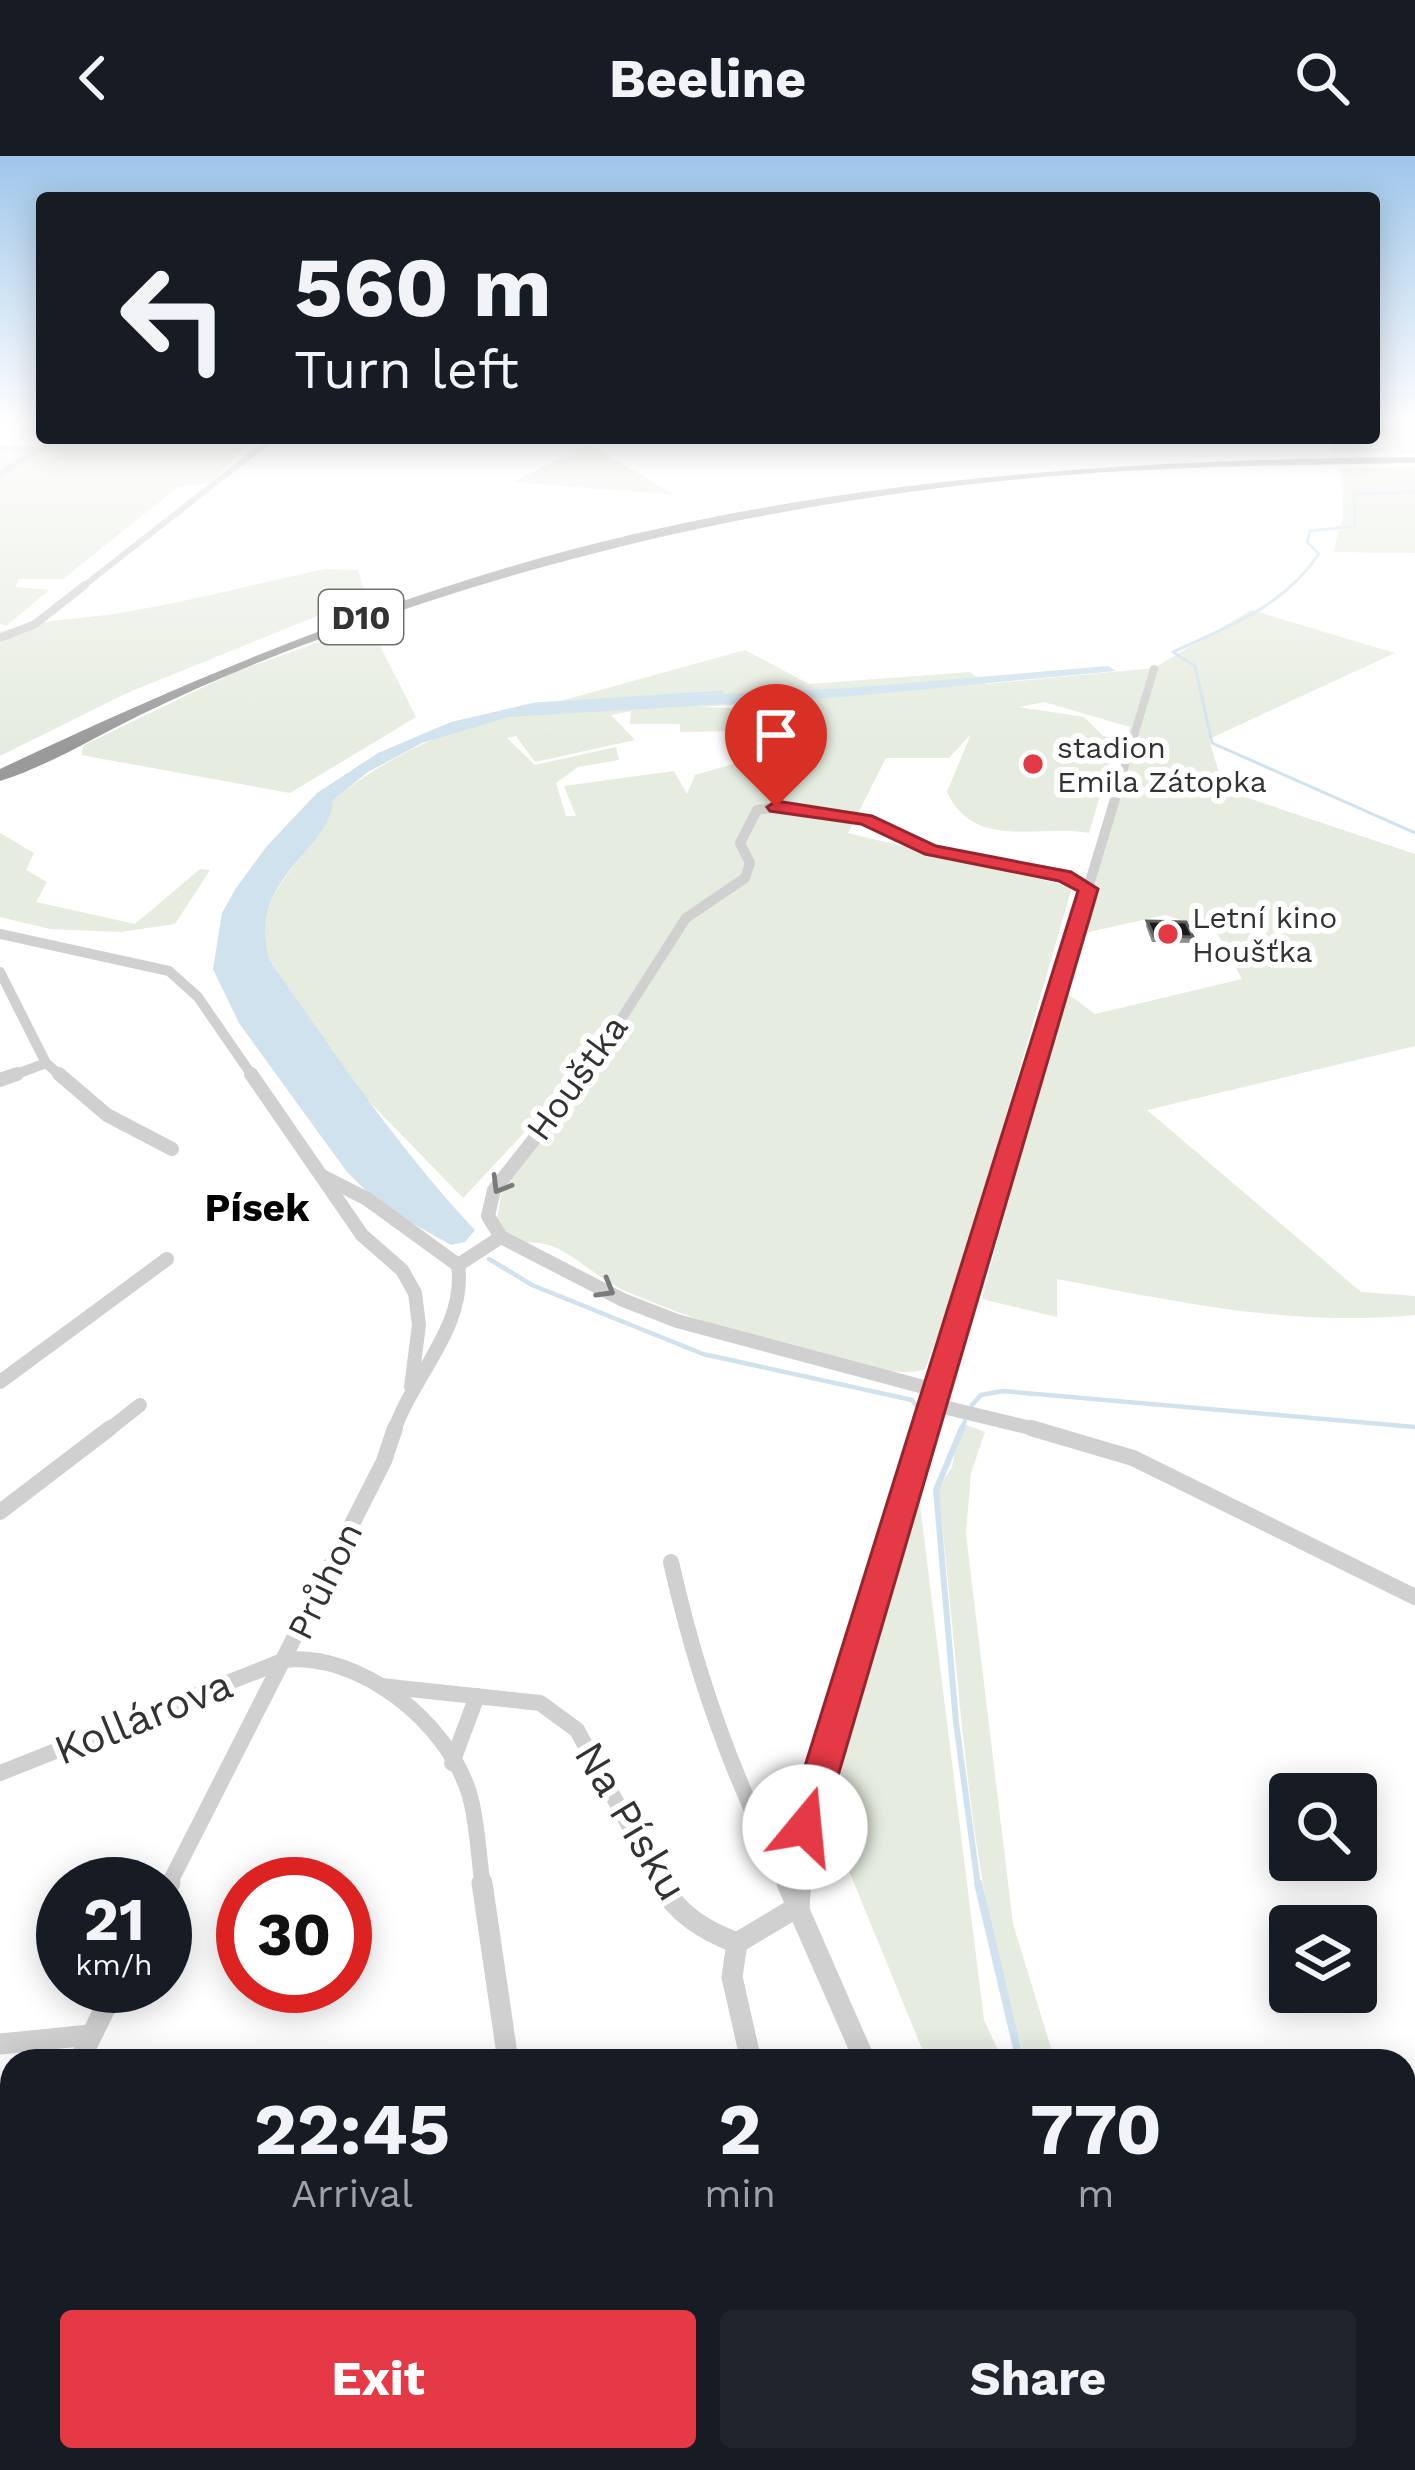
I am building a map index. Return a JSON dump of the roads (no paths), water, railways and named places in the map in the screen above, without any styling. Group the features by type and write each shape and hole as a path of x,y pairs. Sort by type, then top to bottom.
{"highway":[{"name":"D10","path":"0,766 157,691 370,607 540,554 658,528"},
{"name":"D10","path":"0,776 169,694 362,616 545,559 668,528"}],"street":[{"path":"0,638 35,623 157,528"},
{"path":"799,1906 805,1827 1154,668"},
{"name":"Houštka","path":"501,1238 492,1230 487,1210 494,1190 596,1061 686,917 742,882 750,863 741,838 757,810 776,807 866,820 931,850 1065,876 1088,889"},
{"path":"6,935 169,971 184,982 226,1034 362,1235 402,1270 415,1293 419,1325 411,1387"},
{"path":"0,972 46,1063 107,1115 172,1149"},
{"path":"0,1080 46,1063"},
{"path":"319,1175 368,1198 458,1264 501,1238 536,1249 637,1306 736,1342 1133,1458 1415,1597"},
{"path":"0,1382 166,1258"},
{"name":"Průhon","path":"183,1857 384,1461 411,1387 430,1364 464,1289 458,1264"},
{"path":"0,1512 140,1405"},
{"path":"671,1562 687,1633 756,1824 799,1906 860,2049"},
{"name":"Na Písku","path":"285,1660 314,1657 381,1686 431,1728 469,1792 506,2049"},
{"name":"Kollárova","path":"0,1773 285,1660"},
{"name":"Na Písku","path":"381,1686 540,1703 577,1730 667,1896 703,1930 737,1943"},
{"path":"452,1763 477,1696"},
{"path":"749,2049 732,1977 737,1943 799,1906"},
{"path":"84,2049 102,2013"},
{"path":"0,2044 90,2035"}],"water":[{"path":"1108,666 1116,671 844,697 509,717 422,743 368,772 333,800 318,836 278,887 269,908 265,932 270,961 393,1133 475,1230 465,1242 451,1245 383,1207 347,1172 239,1023 213,969 222,913 236,888 267,846 317,793 378,753 451,722 532,703 849,688"}],"waterway":[{"path":"1337,528 1310,531 1307,542 1319,554 1272,601 1173,652 1195,666 1212,743 1415,833"},
{"path":"536,704 722,692"},
{"path":"489,1259 532,1285 703,1354 912,1400 917,1407"},
{"path":"972,1405 981,1395 1003,1391 1415,1427"},
{"path":"961,1431 965,1421"},
{"path":"962,1428 936,1490 956,1722 978,1886"},
{"path":"978,1883 1017,2049"}],"place":[{"name":"stadion Emila Zátopka","path":"1033,764"},
{"name":"Letní kino Houšťka","path":"1168,934"}],"district":[{"name":"Písek","path":"257,1207"}]}
